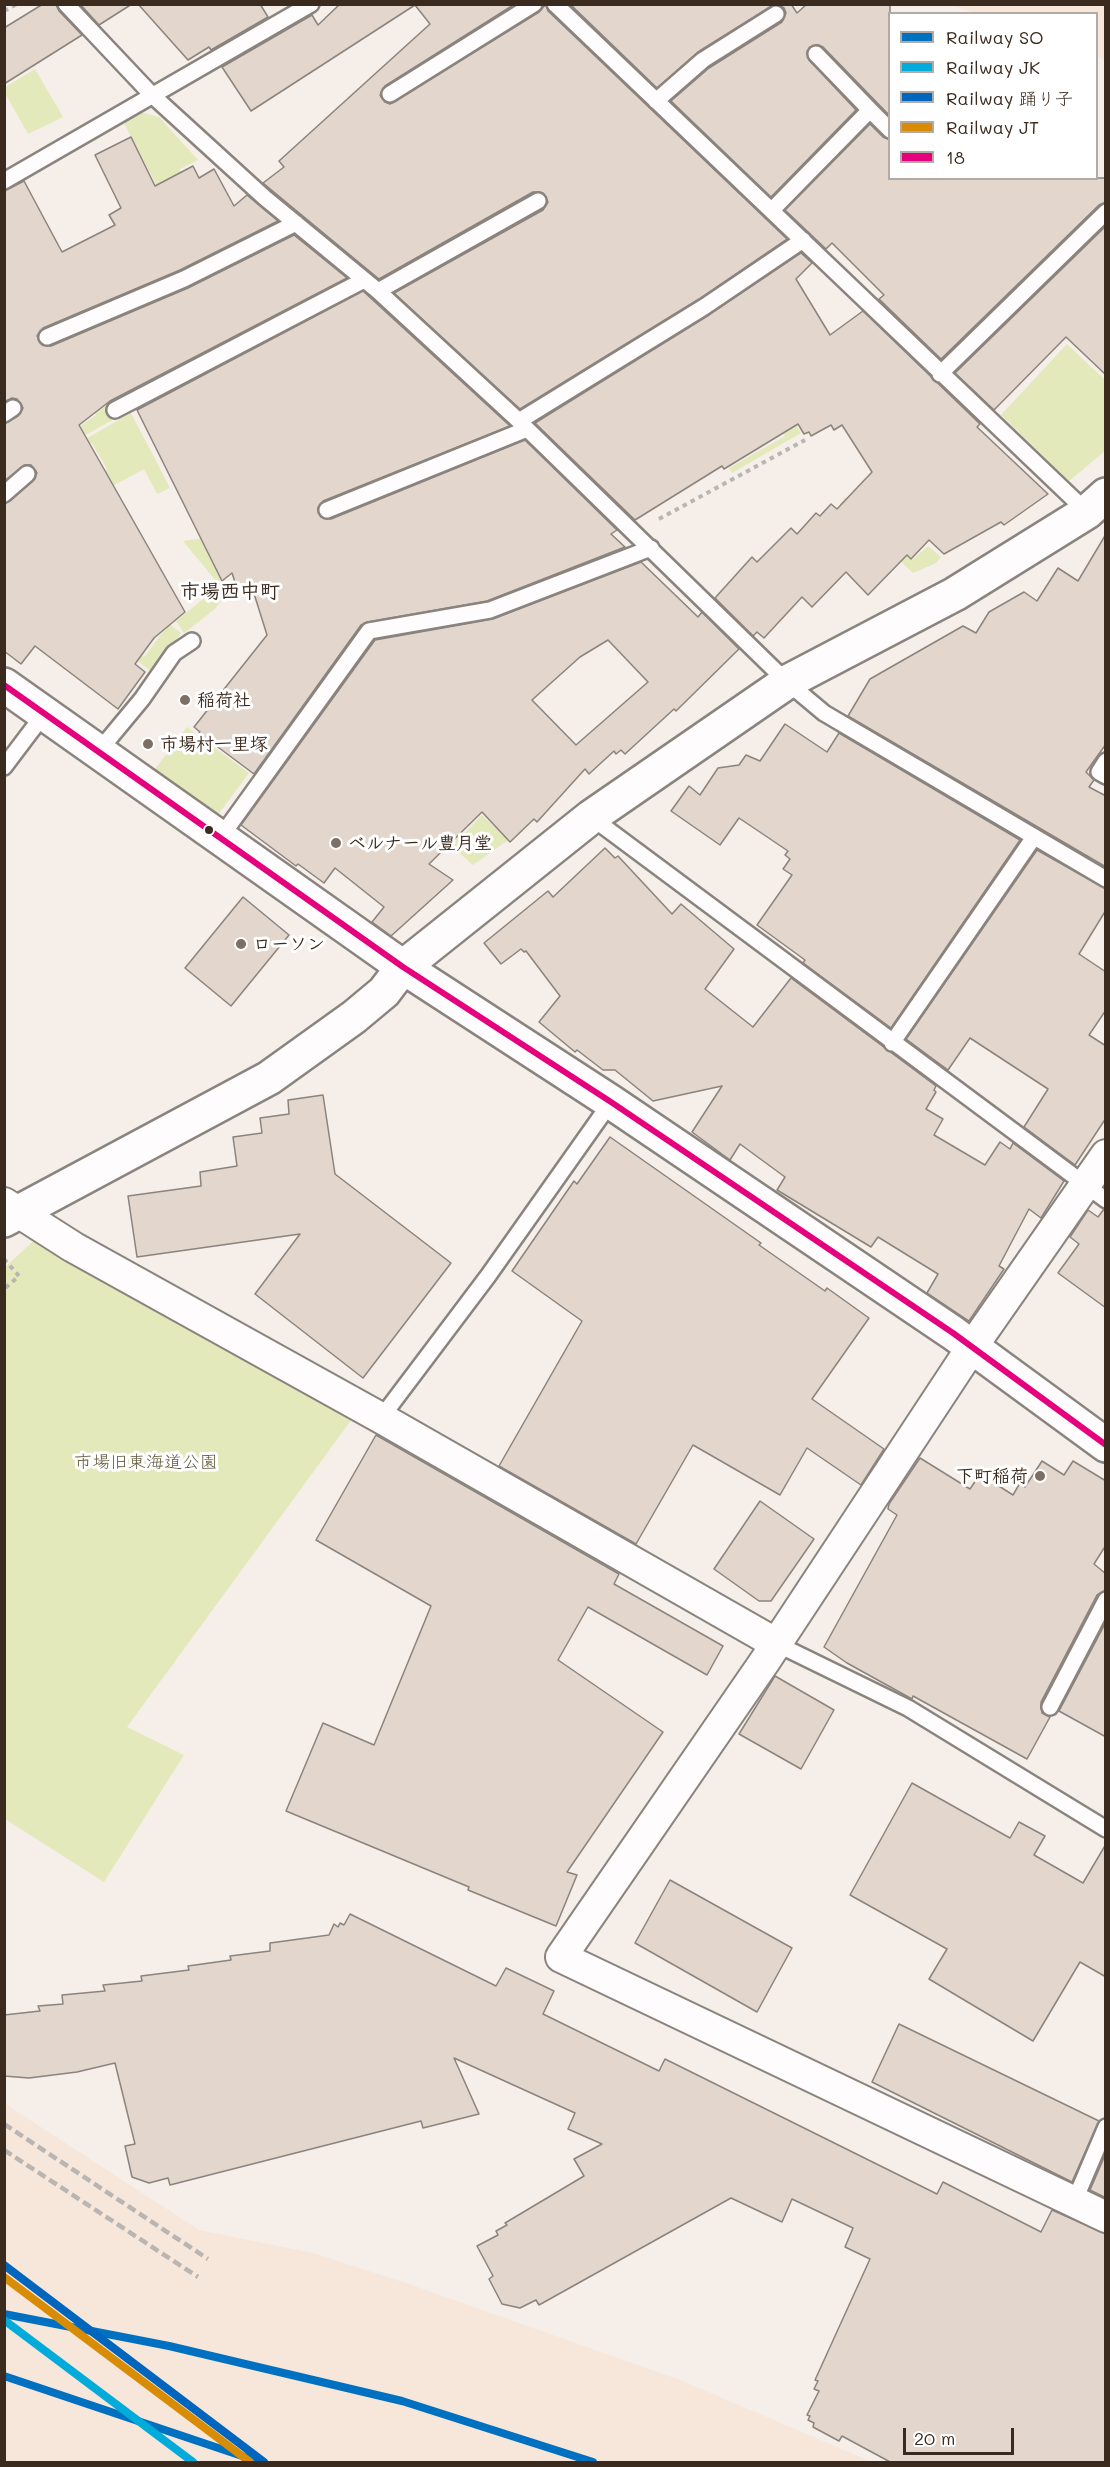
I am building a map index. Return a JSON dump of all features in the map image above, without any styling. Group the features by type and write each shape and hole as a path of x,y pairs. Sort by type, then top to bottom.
{"street":[{"path":"9,1212 270,1078 354,1017 384,992 403,967 591,817 787,682 955,594 1096,504"},
{"path":"4,685 403,967 611,1102 972,1347 1106,1445"},
{"path":"1106,1155 1095,1192 972,1347 561,1958 1106,2217"},
{"path":"9,1212 381,1418 775,1643"}],"lane":[{"path":"66,4 152,95 265,198 378,291 523,425 787,682 824,713 1106,879"},
{"path":"4,181 311,4"},
{"path":"390,94 534,4"},
{"path":"555,4 772,210 940,374 1096,504"},
{"path":"656,101 703,60 776,14"},
{"path":"816,54 888,128"},
{"path":"772,210 870,110"},
{"path":"378,291 538,201"},
{"path":"940,374 1106,212"},
{"path":"47,337 184,279 296,223"},
{"path":"327,510 523,425 803,240"},
{"path":"115,410 364,280"},
{"path":"4,494 27,474"},
{"path":"220,838 369,631 490,610 651,548"},
{"path":"98,752 142,699 174,652 192,641"},
{"path":"4,766 44,714"},
{"path":"1106,761 1099,772 1106,776"},
{"path":"591,817 1095,1192"},
{"path":"892,1043 1034,837"},
{"path":"381,1418 488,1275 611,1102"},
{"path":"1050,1707 1106,1600"},
{"path":"775,1643 908,1708 1106,1828"},
{"path":"1074,2202 1106,2127"}],"path":[{"path":"4,11 17,4"},
{"path":"635,532 805,440"},
{"path":"4,1259 19,1276 4,1289"}],"shaded area":[{"path":"950,5 1105,5 1105,60 1098,57 1098,12 972,12"},
{"path":"4,2103 199,2230 313,2253 406,2283 680,2380 872,2462 5,2462"}],"green space":[{"path":"35,69 63,117 28,134 5,93 5,87"},
{"path":"140,112 159,117 198,160 180,169 185,181 161,194 124,123"},
{"path":"1067,344 1106,381 1105,451 1069,481 1001,415"},
{"path":"102,394 116,418 13,475 11,473 96,415 88,402"},
{"path":"131,413 170,488 157,494 144,469 111,487 103,472 107,469 92,443 86,445 84,440"},
{"path":"789,413 801,433 732,473 729,468 785,436 777,420"},
{"path":"845,497 912,560 928,546 941,557 936,563 913,573 840,504"},
{"path":"203,538 209,554 224,578 217,582 183,541"},
{"path":"218,587 226,593 215,609 184,633 176,621"},
{"path":"80,609 144,657 169,624 181,633 152,672 76,615"},
{"path":"187,727 196,734 193,738 204,747 208,743 249,773 217,816 155,769"},
{"path":"482,815 508,840 473,865 448,843 455,835 459,839"},
{"name":"市場旧東海道公園","path":"39,1236 352,1419 127,1727 184,1755 104,1882 5,1819 5,1267"}],"building":[{"path":"43,4 56,4 59,11 82,35 4,84 4,28"},
{"path":"80,4 132,4 99,25"},
{"path":"138,4 260,4 268,17 211,50 209,47 188,60"},
{"path":"340,4 515,4 385,86 380,95 385,102 390,104 539,12 546,4 548,11 787,239 699,299 520,409 394,293 543,210 548,202 543,193 533,192 379,279 263,183 284,167 279,161 430,24 415,5 251,111 222,67 312,15 318,25"},
{"path":"570,4 775,4 698,52 657,88"},
{"path":"777,4 791,4 797,13 807,4 890,4 890,12 888,12 888,114 823,47 818,45 810,47 807,52 809,60 856,110 771,197 671,101 709,68 782,22 786,13 784,8"},
{"path":"870,124 888,139 888,180 1098,180 1098,178 1106,178 1106,202 1099,205 941,359 879,299 884,295 832,243 826,249 785,210"},
{"path":"131,137 155,186 193,166 199,178 214,169 234,206 247,195 278,221 180,270 43,328 37,336 42,345 51,346 188,288 294,235 347,278 110,401 79,425 185,612 154,638 135,664 145,672 118,709 35,646 21,664 4,651 4,504 33,481 37,473 31,465 25,465 4,481 4,424 18,416 23,408 17,399 12,398 4,402 4,191 24,181 62,252 115,225 109,215 121,208 95,155"},
{"path":"1106,226 1106,375 1066,337 994,410 955,373"},
{"path":"801,253 812,263 796,279 830,335 863,311 980,424 977,427 1048,494 1004,525 1001,522 944,554 929,540 911,559 907,555 868,595 846,572 812,607 802,597 764,638 757,632 753,636 715,598 752,557 757,562 791,528 797,534 816,513 820,516 831,504 837,509 872,472 842,425 834,430 831,425 811,436 809,432 804,434 798,424 724,469 722,466 635,520 535,423 709,315"},
{"path":"363,291 510,426 323,501 318,508 321,517 331,519 525,440 617,530 611,534 625,547 487,601 367,622 361,625 254,774 194,727 267,635 251,584 237,588 232,573 222,581 137,410"},
{"path":"1106,534 1106,744 1086,772 1094,780 1089,787 1106,796 1106,867 848,716 870,679 963,626 976,633 989,612 1024,592 1037,601 1058,568 1078,581"},
{"path":"641,562 698,617 702,612 739,649 676,711 674,709 625,754 621,750 616,754 614,751 589,774 585,769 537,822 534,819 510,842 482,812 429,864 453,880 391,936 372,922 384,907 335,868 324,883 298,864 296,866 241,825 375,640 493,619","holes":["608,640 648,682 576,745 532,700 580,657"]},
{"path":"785,724 827,752 839,733 1020,840 891,1028 803,963 805,960 757,925 792,875 783,869 790,859 785,855 788,851 739,818 720,845 671,811 689,786 700,795 718,768 739,765 746,755 760,761"},
{"path":"605,848 615,858 618,856 672,914 681,904 734,949 705,989 753,1027 791,978 936,1086 934,1090 936,1092 926,1109 943,1119 934,1135 985,1165 1000,1142 1010,1149 1013,1143 1064,1181 1041,1218 1029,1209 999,1266 1004,1269 969,1321 927,1293 938,1274 878,1237 871,1247 777,1190 785,1177 740,1144 730,1160 692,1132 722,1086 653,1101 615,1070 603,1070 577,1050 575,1052 539,1022 560,996 526,951 521,949 501,964 484,943 548,891 553,897"},
{"path":"1037,850 1106,889 1106,910 1079,954 1106,972 1106,1010 1089,1035 1106,1046 1106,1118 1075,1165 1024,1127 1048,1089 970,1038 948,1070 906,1039"},
{"path":"243,897 289,935 231,1006 185,968"},
{"path":"323,1095 335,1174 451,1263 363,1378 255,1294 300,1234 137,1257 128,1196 201,1186 200,1172 237,1166 233,1137 262,1133 260,1118 289,1114 288,1100"},
{"path":"610,1137 761,1243 759,1245 825,1291 827,1288 869,1318 812,1399 884,1449 861,1485 807,1448 780,1495 693,1445 636,1544 499,1466 582,1321 512,1271 574,1181 577,1184"},
{"path":"1104,1209 1106,1210 1106,1308 1058,1273 1079,1244 1070,1237 1088,1210 1098,1217"},
{"path":"376,1435 619,1574 614,1584 723,1646 707,1675 588,1607 558,1660 663,1732 567,1872 577,1875 556,1926 286,1811 323,1723 374,1745 431,1606 316,1540"},
{"path":"920,1458 970,1489 980,1474 1013,1495 1020,1483 1025,1487 1042,1461 1064,1475 1073,1461 1106,1481 1106,1545 1094,1564 1106,1574 1106,1590 1097,1595 1041,1702 1042,1713 1050,1717 1027,1759 913,1696 912,1699 847,1663 824,1647 897,1515 888,1509 889,1504"},
{"path":"760,1501 814,1539 771,1601 759,1601 714,1569"},
{"path":"1106,1622 1106,1737 1059,1711"},
{"path":"775,1676 834,1710 801,1769 739,1734"},
{"path":"912,1783 1010,1838 1019,1822 1045,1836 1034,1855 1083,1883 1106,1844 1106,1977 1080,1962 1033,2041 929,1979 947,1949 850,1895"},
{"path":"670,1880 792,1948 757,2012 635,1943"},
{"path":"350,1914 496,1986 506,1968 554,1991 543,2014 659,2071 665,2059 937,2194 943,2182 1041,2232 1052,2210 1106,2234 1106,2463 892,2463 842,2436 839,2441 813,2427 814,2423 808,2420 810,2416 807,2415 819,2391 814,2389 818,2381 815,2380 870,2259 845,2247 853,2228 792,2199 782,2222 731,2198 539,2305 536,2300 520,2308 502,2304 489,2279 493,2276 477,2246 498,2235 496,2231 507,2225 505,2223 584,2176 574,2159 602,2144 568,2129 575,2113 454,2058 479,2114 423,2128 421,2121 170,2185 168,2178 149,2183 132,2177 125,2146 135,2144 115,2063 77,2072 29,2078 4,2076 4,2015 40,2011 38,2006 63,2004 62,1995 105,1991 103,1985 142,1981 141,1976 189,1970 188,1966 231,1960 230,1956 270,1951 270,1943 329,1935 334,1924 338,1927 340,1923 344,1925"},
{"path":"899,2024 1099,2121 1072,2182 872,2082"},
{"path":"1106,2153 1106,2198 1090,2190"}],"railway":[{"path":"4,2124 208,2259"},
{"path":"4,2150 198,2277"}],"rail line":[{"name":"踊り子","path":"4,2265 264,2462"},
{"name":"JT","path":"4,2277 250,2462"},
{"name":"SO","path":"4,2314 169,2346 402,2401 593,2462"},
{"name":"JK","path":"4,2320 193,2462"},
{"name":"SO","path":"4,2376 260,2462"}],"transit line":[{"name":"18","path":"4,685 403,967 611,1102 953,1333 1106,1445"}],"place":[{"name":"稲荷社","path":"185,700"},
{"name":"市場村一里塚","path":"148,744"},
{"name":"ベルナール豊月堂","path":"336,843"},
{"name":"ローソン","path":"241,944"},
{"name":"下町稲荷","path":"1040,1476"}],"district":[{"name":"市場西中町","path":"230,592"}]}
